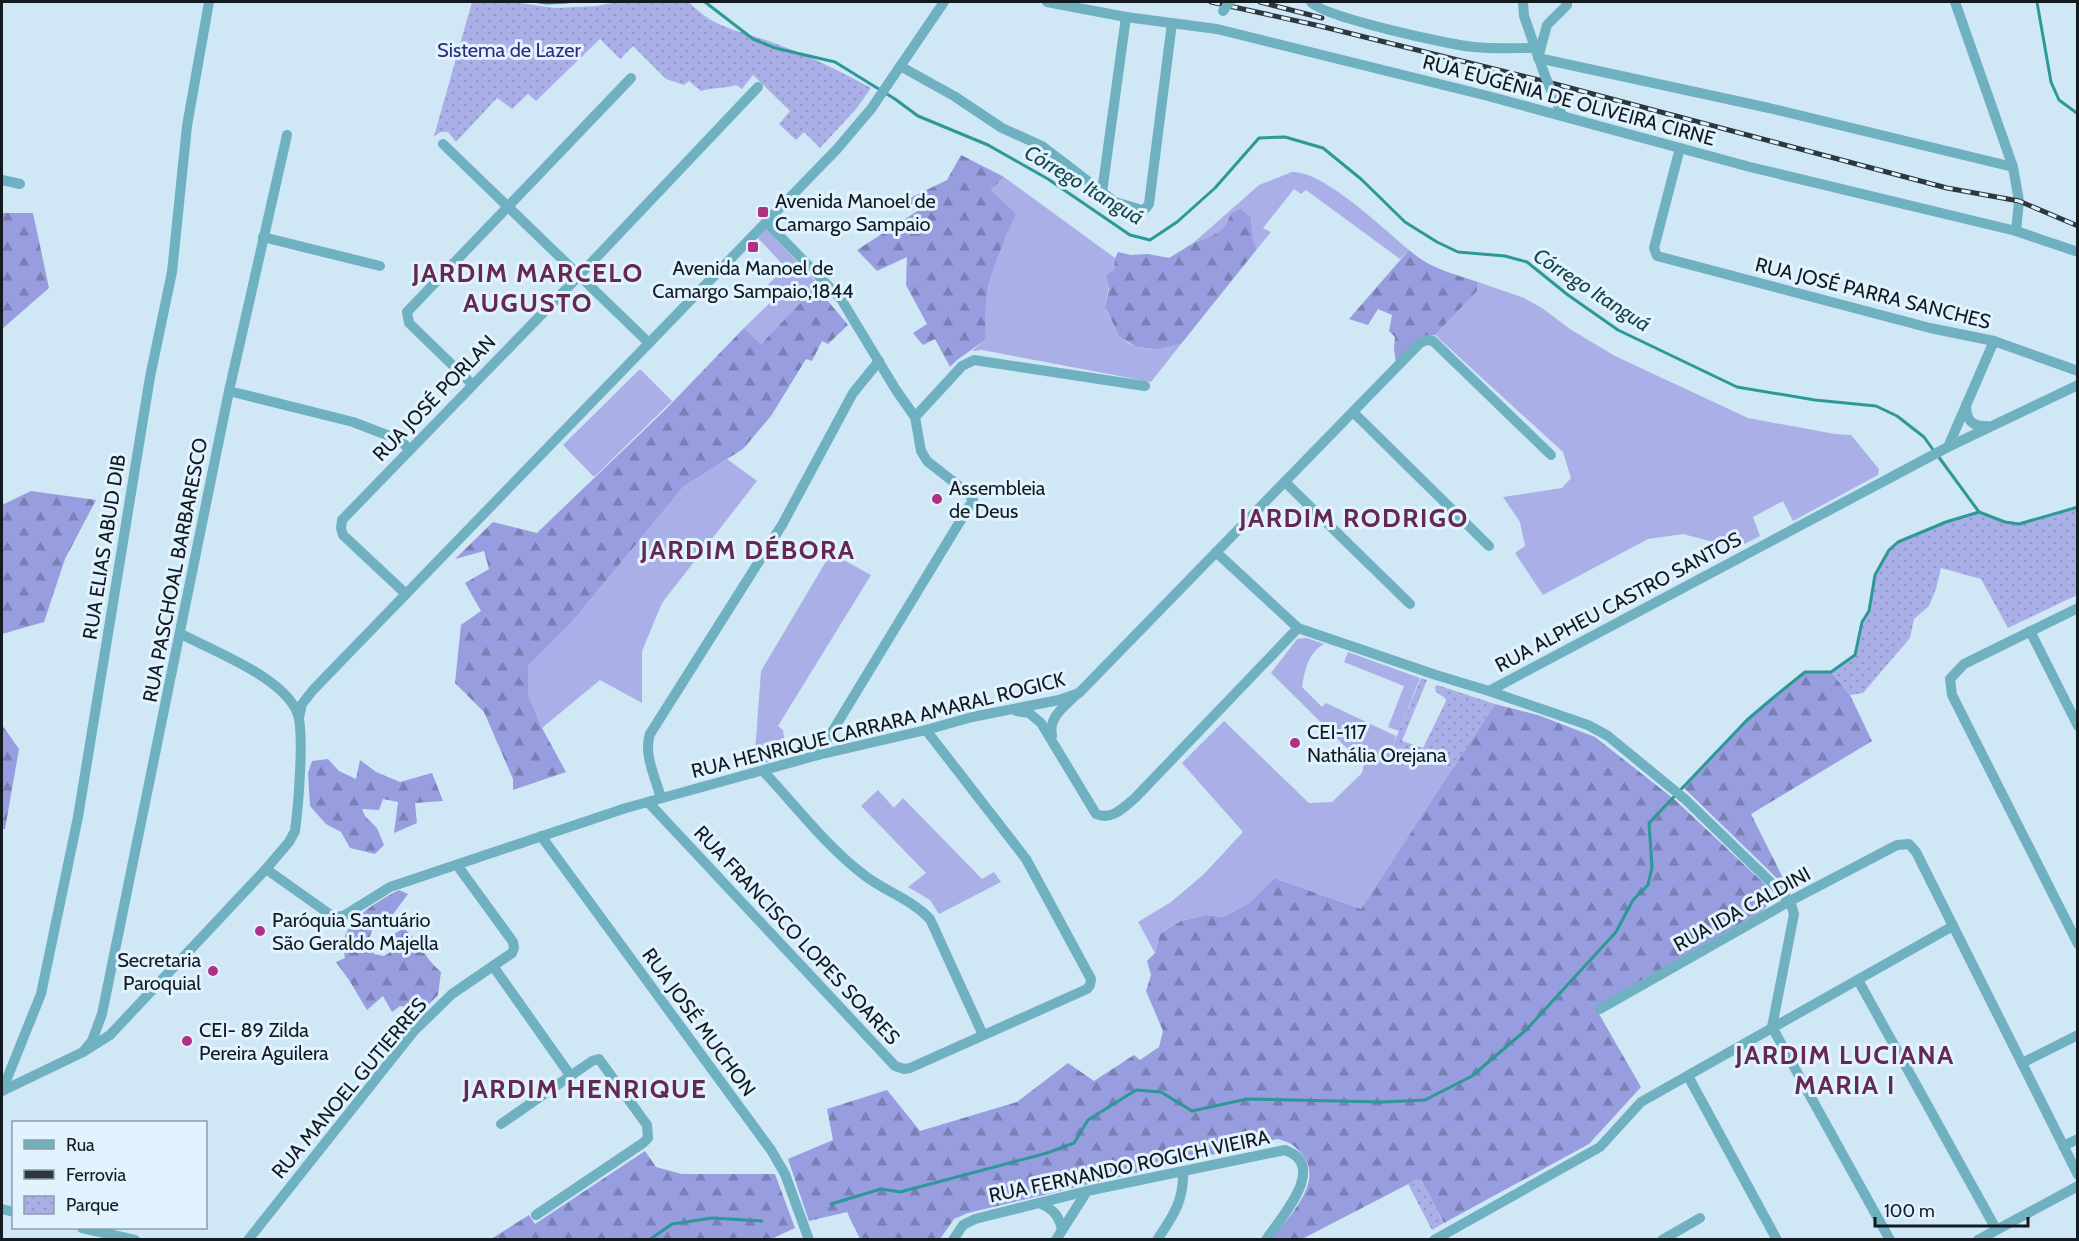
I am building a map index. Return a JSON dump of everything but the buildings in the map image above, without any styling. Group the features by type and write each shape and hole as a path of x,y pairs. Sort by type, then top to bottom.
{"street":[{"name":"RUA ELIAS ABUD DIB","path":"2,1091 42,994 78,817 150,377 172,273 187,126 209,2"},
{"path":"2,1091 83,1052 118,1028 266,869 289,842 295,831 300,745 299,718 302,704 837,149 878,100 944,2"},
{"name":"RUA EUGÊNIA DE OLIVEIRA CIRNE","path":"1047,2 1126,17 1217,29 1562,115 1773,172 2016,231 2078,252"},
{"path":"1217,29 1223,11 1230,2"},
{"path":"1311,2 1334,14 1439,41 1472,47 1536,53 2013,167"},
{"path":"1523,2 1524,16 1536,53 1562,115"},
{"path":"1536,53 1547,25 1568,5 1567,2"},
{"path":"1955,2 2013,167 2019,201 2016,231"},
{"path":"1102,192 1126,17"},
{"path":"900,66 954,96 1002,128 1042,146 1116,202 1126,207 1142,210 1149,204 1172,23"},
{"path":"472,384 409,323 406,317 407,312 631,78"},
{"name":"RUA JOSÉ PORLAN","path":"406,594 344,535 340,528 342,520 758,87"},
{"name":"RUA PASCHOAL BARBARESCO","path":"83,1052 92,1041 102,1014 229,391 288,135"},
{"path":"443,144 649,343"},
{"name":"RUA JOSÉ PARRA SANCHES","path":"1680,148 1654,248 1658,256 1930,328 1994,341 2078,371"},
{"path":"2,180 20,184"},
{"path":"767,223 841,299 915,417 921,451 927,461 969,494 973,500 818,755"},
{"path":"263,237 380,267"},
{"name":"RUA HENRIQUE CARRARA AMARAL ROGICK","path":"266,869 337,917 345,915 390,887 661,798 818,755 972,717 1059,700 1079,693 1425,340 1433,341 1551,456"},
{"path":"1946,448 1994,341"},
{"path":"915,417 962,366 974,360 1145,386"},
{"path":"661,798 648,752 647,744 650,734 782,525 853,393 879,361"},
{"name":"RUA ALPHEU CASTRO SANTOS","path":"1298,628 1489,691 1946,448 2078,385"},
{"path":"229,391 353,422 400,440 410,450"},
{"path":"1966,405 1968,418 1972,424 1986,427 1995,423"},
{"path":"1353,412 1489,546"},
{"path":"1285,482 1410,604"},
{"path":"1007,711 1029,713 1036,717 1053,741 1096,814 1103,817 1113,815 1136,798 1298,628 1216,552"},
{"path":"2078,608 1964,664 1950,679 1952,695 2078,944"},
{"path":"2030,631 2078,726"},
{"path":"181,634 265,678 292,703 299,718"},
{"path":"292,703 313,690"},
{"path":"1489,691 1588,725 1608,736 1686,800 1790,901 1794,914 1772,1027 1890,1239"},
{"path":"1053,741 1050,728 1053,719 1079,693"},
{"name":"RUA FRANCISCO LOPES SOARES","path":"648,802 895,1066 910,1068 1087,989 1090,985 1090,979 1026,860 926,730"},
{"path":"763,771 866,877 918,907 930,919 983,1035"},
{"name":"RUA JOSÉ MUCHON","path":"541,837 771,1150 785,1174 809,1239"},
{"name":"RUA IDA CALDINI","path":"1600,1009 1790,901 1902,843 1909,844 1916,852 1953,926"},
{"name":"RUA MANOEL GUTIERRES","path":"248,1239 414,1030 452,994 512,953 513,942 457,865"},
{"path":"1434,1239 1600,1147 1641,1102 1953,926 2078,1175"},
{"path":"493,966 570,1075"},
{"path":"1858,980 1996,1229"},
{"path":"102,1014 108,1023 118,1028"},
{"path":"2022,1063 2078,1035"},
{"path":"501,1124 570,1075 599,1059 647,1125 648,1138 643,1143 536,1215"},
{"path":"1689,1076 1778,1239"},
{"path":"2063,1146 2078,1139"},
{"name":"RUA FERNANDO ROGICH VIEIRA","path":"953,1239 963,1225 975,1219 1087,1191 1285,1150 1293,1153 1303,1166 1302,1185 1266,1239"},
{"path":"1158,1239 1176,1212 1184,1190 1183,1172"},
{"path":"1978,1239 2078,1186"},
{"path":"1059,1235 1087,1191"},
{"path":"1039,1203 1053,1210 1060,1220 1059,1235"},
{"path":"1662,1239 1700,1218"},
{"path":"91,1229 135,1239"}],"green space":[{"name":"Sistema de Lazer","path":"472,2 513,2 555,8 597,6 616,2 689,2 718,24 799,53 871,88 857,108 820,148 804,132 796,140 779,124 790,111 753,75 742,89 736,85 701,91 689,81 684,85 666,79 633,46 620,59 600,39 536,101 528,94 512,109 497,98 456,142 448,132 441,132 434,136"},
{"path":"961,155 1004,177 991,190 1016,214 996,260 988,290 986,339 950,367 935,339 923,345 913,333 927,324 906,285 907,257 877,271 857,250 919,210 906,200 947,180"},
{"path":"1292,172 1305,174 1336,191 1370,216 1409,250 1400,259 1306,190 1301,194 1294,189 1263,228 1271,232 1257,249 1253,240 1251,218 1231,213 1221,230 1211,237 1192,244 1259,185"},
{"path":"1004,177 1115,258 1114,270 1107,281 1106,309 1118,333 1125,340 1140,348 1159,348 1181,344 1151,382 982,350 972,351 986,339 983,314 994,263 1015,215 991,190"},
{"path":"1241,209 1251,218 1253,240 1257,249 1181,344 1157,349 1136,347 1119,336 1105,307 1109,289 1107,275 1114,270 1118,252 1169,258 1220,231 1231,213"},
{"path":"2,213 33,213 49,288 2,329"},
{"path":"766,229 819,285 761,344 744,328 777,296 767,286 785,267 758,238"},
{"path":"1409,250 1433,266 1478,282 1477,291 1435,335 1422,337 1396,363 1395,337 1389,331 1392,315 1378,309 1368,325 1349,319"},
{"path":"1478,282 1524,298 1615,356 1748,418 1851,435 1879,469 1878,475 1793,521 1783,501 1753,517 1760,536 1736,548 1683,534 1648,539 1543,595 1515,553 1525,546 1520,522 1503,497 1562,488 1571,478 1563,452 1435,335 1477,291"},
{"path":"816,287 848,325 828,344 822,341 812,361 806,359 771,416 743,449 684,486 571,623 528,666 528,695 542,728 566,772 513,790 513,779 484,712 455,683 461,625 481,611 465,583 489,569 484,551 455,559 493,522 537,533 665,410 744,328 761,344"},
{"path":"640,369 672,401 594,477 563,445"},
{"path":"727,459 757,481 662,603 642,651 642,703 600,680 542,728 528,695 528,666 571,623 684,486"},
{"path":"31,491 96,500 65,559 44,622 2,634 2,505"},
{"path":"2077,507 2077,595 2008,628 1981,579 1941,568 1929,606 1914,619 1910,638 1863,693 1850,695 1831,672 1855,655 1862,622 1869,611 1875,575 1889,550 1899,542 1946,522 1979,512 2005,522 2019,524"},
{"path":"831,553 871,575 778,726 783,730 787,757 754,766 761,671"},
{"path":"1307,638 1324,644 1311,657 1302,687 1322,707 1326,703 1396,736 1393,745 1453,769 1361,909 1274,878 1249,903 1223,917 1206,915 1181,921 1160,934 1155,953 1138,922 1171,902 1204,874 1243,832 1182,763 1224,721 1309,803 1332,802 1362,773 1364,765 1271,673 1297,639"},
{"path":"1348,652 1420,678 1399,731 1388,727 1404,686 1344,662"},
{"path":"1805,672 1831,672 1850,695 1872,741 1751,814 1789,890 1684,788 1747,720"},
{"path":"1421,678 1427,680 1402,741 1423,748 1446,701 1436,692 1437,685 1495,704 1453,769 1393,745"},
{"path":"1495,704 1538,715 1595,737 1674,799 1770,889 1770,901 1762,911 1595,1007 1641,1087 1589,1144 1444,1223 1420,1178 1302,1239 1272,1239 1302,1198 1309,1175 1308,1164 1301,1153 1290,1144 1277,1139 968,1213 954,1219 940,1239 860,1239 847,1212 809,1221 788,1159 833,1140 827,1109 887,1090 920,1131 1017,1102 1068,1063 1094,1081 1134,1055 1140,1060 1159,1047 1163,1031 1146,991 1151,975 1147,961 1155,953 1160,934 1181,921 1206,915 1223,917 1249,903 1274,878 1361,909"},
{"path":"2,725 19,749 5,829 2,829"},
{"path":"328,759 339,771 356,779 360,760 376,772 400,782 432,773 443,801 415,803 417,823 394,833 398,802 383,799 379,810 362,809 365,816 377,828 384,845 375,854 350,848 341,832 326,824 310,806 308,773 312,761"},
{"path":"878,790 894,808 903,798 982,879 994,872 1001,882 939,914 930,900 908,887 926,873 861,806"},
{"path":"399,890 408,894 391,917 374,925 367,944 374,954 384,956 394,950 387,938 404,928 441,972 438,995 410,1023 409,1008 400,1006 392,1012 383,996 367,1010 336,962 345,958 344,939 347,931 359,916"},
{"path":"645,1151 656,1167 682,1174 775,1174 795,1228 769,1240 491,1239 529,1215 535,1224"},
{"path":"1420,1178 1444,1223 1432,1230 1408,1184"}],"waterway":[{"name":"Córrego Itanguá","path":"539,2 567,2"},
{"name":"Córrego Itanguá","path":"705,2 753,39 775,48 835,62 918,116 988,145 1048,179 1130,235 1150,240 1177,222 1215,188 1259,138 1285,137 1323,148 1361,179 1405,222 1437,242 1458,252 1505,256 1527,262 1568,295 1618,330 1737,387 1815,400 1876,406 1897,416 1924,437 1934,451"},
{"path":"2037,2 2051,82 2059,100 2078,114"},
{"name":"Córrego Itanguá","path":"1938,456 1979,512 2005,522 2019,524 2078,507"},
{"path":"831,1204 881,1189 900,1192 1047,1153 1074,1143 1088,1120 1136,1090 1161,1092 1192,1111 1247,1099 1382,1102 1425,1100 1472,1076 1526,1030 1616,932 1633,900 1648,885 1652,867 1649,823 1747,720 1774,697 1805,672 1831,672 1855,655 1862,622 1869,611 1875,575 1889,550 1898,542 1946,522 1979,512"},
{"path":"649,1240 672,1224 712,1218 762,1221"}],"railway":[{"path":"1211,2 1320,26 1559,85 1947,188 2019,201 2078,226"},
{"path":"1260,2 1322,18"}],"place":[{"name":"Avenida Manoel de Camargo Sampaio","path":"763,212"},
{"name":"Avenida Manoel de Camargo Sampaio,1844","path":"753,247"},
{"name":"Assembleia de Deus","path":"937,499"},
{"name":"CEI-117 Nathália Orejana","path":"1295,743"},
{"name":"Paróquia Santuário São Geraldo Majella","path":"260,931"},
{"name":"Secretaria Paroquial","path":"213,971"},
{"name":"CEI- 89 Zilda Pereira Aguilera","path":"187,1041"}],"district":[{"name":"JARDIM MARCELO AUGUSTO","path":"528,288"},
{"name":"JARDIM RODRIGO","path":"1354,518"},
{"name":"JARDIM DÉBORA","path":"748,550"},
{"name":"JARDIM LUCIANA MARIA I","path":"1845,1070"},
{"name":"JARDIM HENRIQUE","path":"585,1089"}]}
